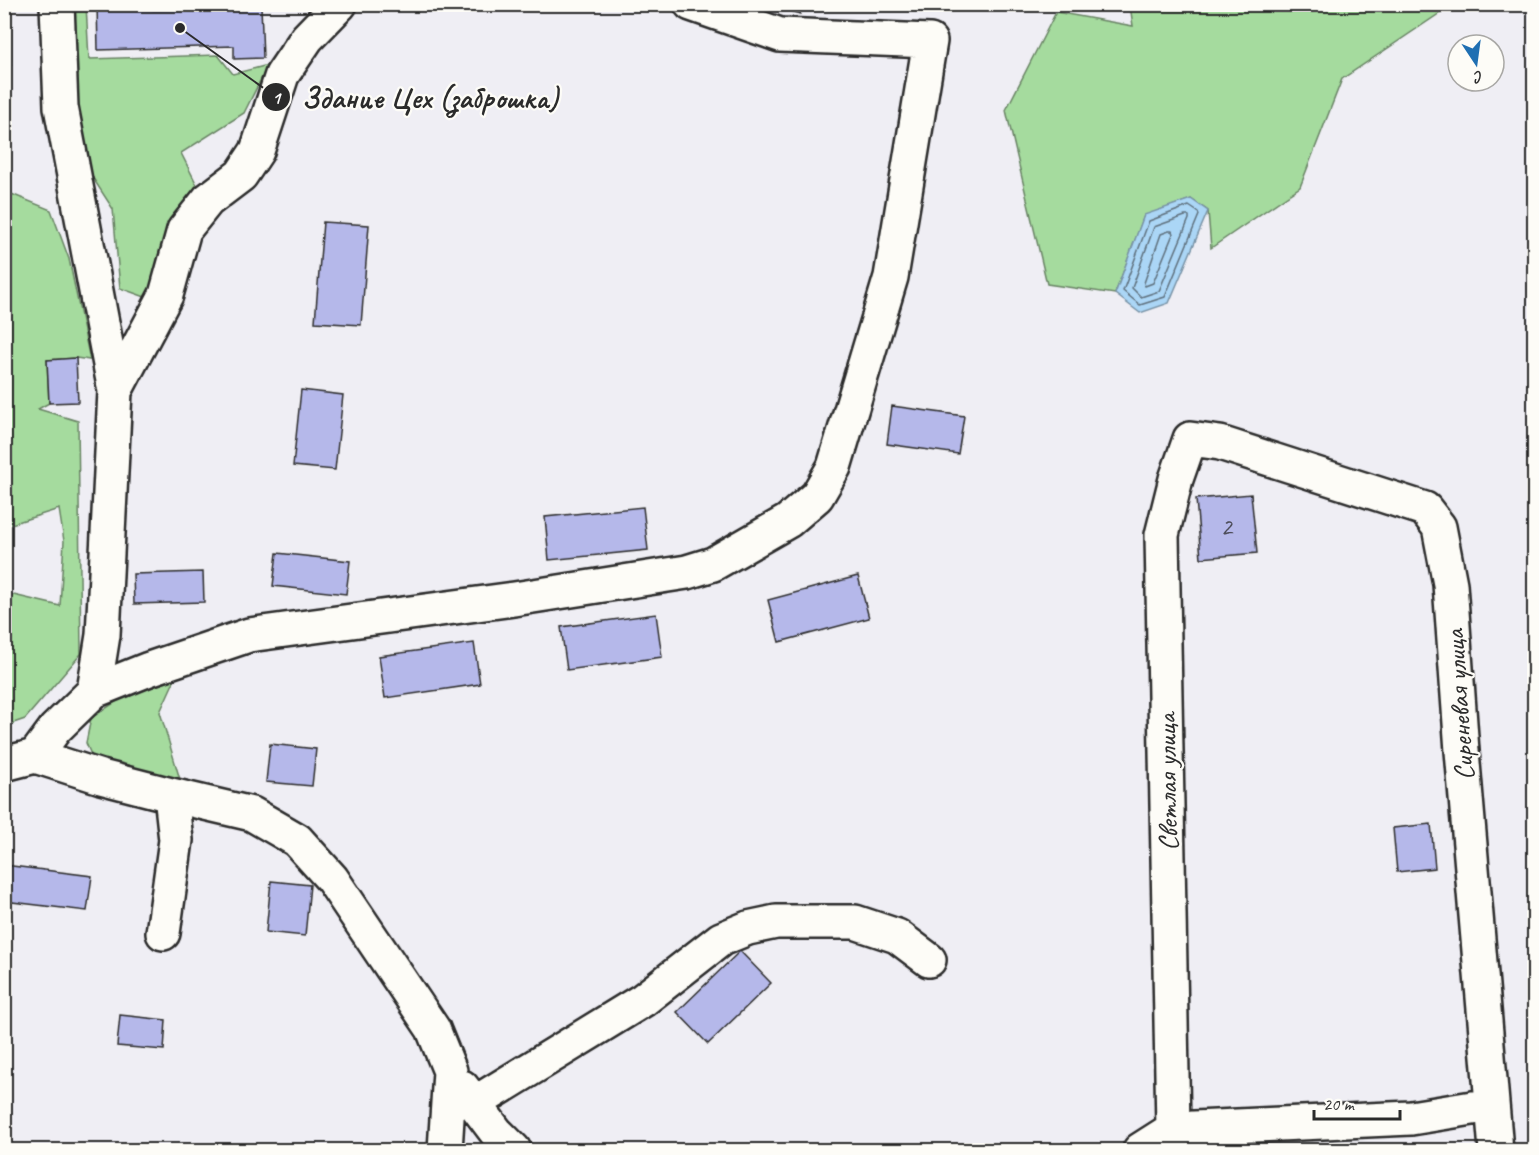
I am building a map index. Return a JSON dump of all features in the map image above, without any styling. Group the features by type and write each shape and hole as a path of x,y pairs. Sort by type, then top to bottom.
{"street":[{"path":"57,4 61,107 115,391 103,635 94,691"},
{"path":"304,4 307,38"},
{"path":"115,391 166,296 184,230 208,200 241,175 257,151 282,75 307,38 340,4"},
{"path":"20,760 94,691 149,669 249,635 514,599 687,572 713,564 788,521 817,496 834,467 891,278 930,41 780,35 691,4"},
{"name":"Сиреневая улица","path":"1190,439 1220,443 1425,509 1439,527 1450,584 1462,763 1496,1150"},
{"name":"Светлая улица","path":"1174,1140 1162,536 1176,479 1190,439"},
{"path":"20,760 101,777 252,814 297,840 332,879 433,1029 450,1071 496,1132 514,1150"},
{"path":"163,933 176,840 171,795"},
{"path":"475,1104 643,1000 721,939 748,928 776,922 855,922 897,936 929,960"},
{"path":"446,1150 450,1071"},
{"path":"1140,1150 1174,1140 1411,1118 1491,1105"}],"green space":[{"path":"70,5 86,5 89,59 218,55 233,74 268,65 244,113 181,153 198,187 172,217 161,273 148,298 120,288 113,209 87,169 74,88"},
{"path":"1130,5 1452,5 1342,79 1300,187 1211,248 1208,211 1191,199 1144,216 1115,294 1047,284 1006,110 1056,12 1133,26"},
{"path":"4,191 51,210 69,259 90,360 76,358 47,360 49,403 38,409 78,421 81,654 25,719 5,726 5,593 60,606 64,541 59,509 5,526"},
{"path":"175,679 160,712 181,783 95,764 86,743 91,718 123,697"}],"water":[{"path":"1191,199 1208,211 1169,303 1140,313 1115,294 1144,215"}],"building":[{"path":"97,4 152,4 153,10 261,6 263,58 234,59 234,46 98,50"},
{"path":"767,4 803,4 800,14"},
{"path":"10,11 11,65 4,65 4,12"},
{"path":"323,222 369,225 361,325 315,322"},
{"path":"76,358 78,402 49,403 47,360"},
{"path":"301,390 343,395 335,470 293,466"},
{"path":"892,406 964,416 958,454 887,444"},
{"path":"1251,494 1257,553 1201,558 1196,499"},
{"path":"643,507 648,550 549,560 545,517"},
{"path":"277,553 350,561 346,594 273,586"},
{"path":"203,572 204,602 134,604 133,574"},
{"path":"858,576 869,618 779,642 768,600"},
{"path":"656,614 662,657 567,670 561,627"},
{"path":"474,643 480,684 385,698 379,656"},
{"path":"270,744 316,749 312,786 266,782"},
{"path":"1431,824 1435,868 1397,872 1393,828"},
{"path":"4,865 92,876 87,911 4,901"},
{"path":"271,881 310,885 305,936 266,932"},
{"path":"740,951 771,983 708,1044 677,1012"},
{"path":"120,1015 166,1020 164,1050 117,1046"}],"place":[{"name":"Здание Цех (заброшка)","path":"180,28"}]}
